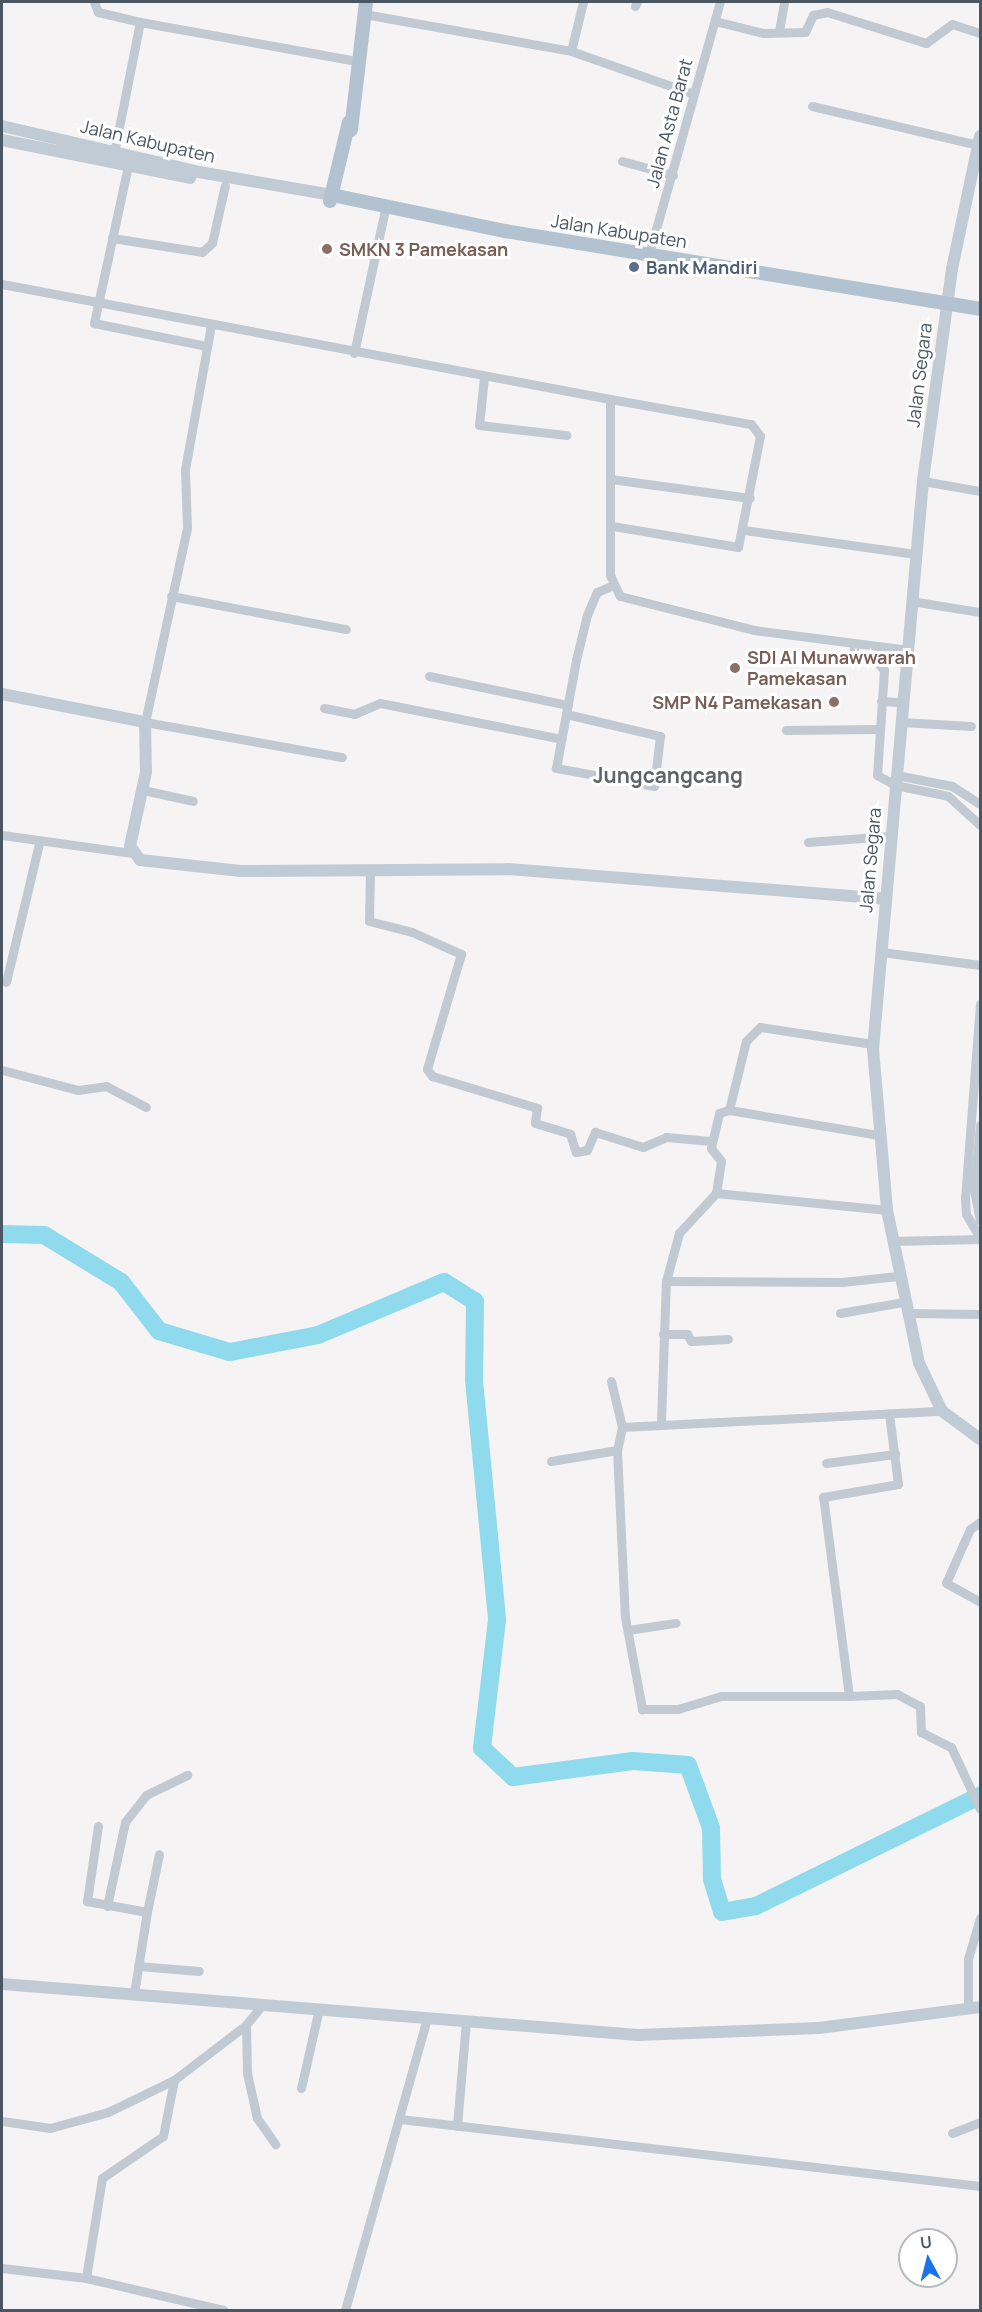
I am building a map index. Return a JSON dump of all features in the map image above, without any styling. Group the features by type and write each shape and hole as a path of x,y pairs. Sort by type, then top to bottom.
{"main road":[{"path":"335,199 349,122 365,8"},
{"name":"Jalan Kabupaten","path":"2,126 113,157"},
{"name":"Jalan Kabupaten","path":"2,140 130,160 464,223 981,309"},
{"name":"Jalan Segara","path":"942,1411 925,1381 898,1276 878,1135 873,1044 923,481 947,305 977,168 979,140"},
{"name":"Jalan Kabupaten","path":"130,160 225,185 335,199"},
{"path":"2,694 145,722 143,790 130,853 140,861 240,871 508,868 885,899"},
{"path":"942,1411 981,1439"},
{"path":"2,1984 638,2035 717,2035 974,2008"}],"street":[{"path":"94,2 98,12 140,22 357,61"},
{"path":"571,51 583,2"},
{"name":"Jalan Asta Barat","path":"649,254 720,2"},
{"path":"778,31 784,2"},
{"path":"365,8 571,51 694,94"},
{"path":"715,21 764,33 808,31 813,15 827,12 926,43 952,24 981,33"},
{"path":"113,157 140,22"},
{"path":"812,106 979,140"},
{"path":"130,160 94,323 206,346"},
{"path":"622,161 673,175"},
{"path":"112,238 188,255 202,252 212,243 225,185"},
{"path":"354,353 386,209"},
{"path":"2,284 354,353 757,427 760,436 744,530 738,547 612,526"},
{"path":"211,325 185,470 187,528 145,722 342,757"},
{"path":"484,377 479,425 566,435"},
{"path":"429,676 567,710 660,736 654,786 556,768 561,739 567,710 587,615 608,587 612,526 610,399"},
{"path":"611,479 750,498"},
{"path":"923,481 981,492"},
{"path":"744,530 915,554"},
{"path":"608,587 620,596 649,606 754,630 907,650"},
{"path":"171,596 346,629"},
{"path":"911,601 981,612"},
{"path":"854,644 854,655 883,664 874,769 895,780 948,790 970,802 981,825"},
{"path":"881,701 903,702"},
{"path":"324,708 354,714 380,703 561,739"},
{"path":"901,722 971,726"},
{"path":"786,730 878,729"},
{"path":"143,790 193,801"},
{"path":"948,790 970,802"},
{"path":"2,835 39,843 130,853"},
{"path":"808,842 890,836"},
{"path":"6,982 39,843"},
{"path":"370,869 369,921 412,932 461,954 428,1072 470,1092 537,1108 535,1123 570,1134 576,1152 587,1150 595,1132 643,1147 666,1137 711,1141"},
{"path":"880,952 981,965"},
{"path":"892,1241 981,1239 973,1215 972,1155 977,1118 981,1004"},
{"path":"729,1110 746,1041 760,1027 873,1044"},
{"path":"2,1070 78,1090 106,1086 146,1107"},
{"path":"661,1422 666,1281 679,1233 716,1193 721,1161 711,1141 715,1119 729,1110 878,1135"},
{"path":"716,1193 887,1210"},
{"path":"666,1281 842,1282 898,1276"},
{"path":"840,1313 905,1307 981,1314"},
{"path":"663,1334 687,1334 691,1341 728,1339"},
{"path":"611,1381 622,1427 618,1450 628,1630 642,1709 678,1709 721,1696 897,1694 913,1700 920,1706 922,1735 951,1747 981,1809"},
{"path":"622,1427 661,1422 942,1411"},
{"path":"849,1696 824,1497 898,1484 889,1414"},
{"path":"551,1461 618,1450"},
{"path":"826,1463 895,1454"},
{"path":"981,1522 970,1529 946,1583 981,1602"},
{"path":"628,1630 675,1623"},
{"path":"107,1906 125,1822 146,1794 187,1775"},
{"path":"98,1826 85,1899 107,1906 147,1912"},
{"path":"134,1993 159,1854"},
{"path":"974,2008 968,1959 980,1923"},
{"path":"138,1966 199,1971"},
{"path":"2,2121 39,2128 66,2126 174,2080 246,2025 262,2005"},
{"path":"302,2088 319,2009"},
{"path":"345,2310 427,2018"},
{"path":"457,2126 466,2022"},
{"path":"246,2025 253,2105 276,2144"},
{"path":"86,2278 102,2178 163,2136 174,2080"},
{"path":"400,2119 981,2186"},
{"path":"952,2133 981,2122"},
{"path":"2,2268 86,2278 223,2310"}],"waterway":[{"path":"2,1234 44,1235 121,1282 159,1331 230,1352 318,1335 444,1282 475,1301 474,1380 497,1620 482,1748 513,1777 633,1761 688,1765 711,1828 712,1879 722,1912 756,1906 980,1796"}],"place":[{"name":"SMKN 3 Pamekasan","path":"327,249"},
{"name":"Bank Mandiri","path":"634,267"},
{"name":"SDI Al Munawwarah Pamekasan","path":"735,668"},
{"name":"SMP N4 Pamekasan","path":"834,702"}],"district":[{"name":"Jungcangcang","path":"668,775"}]}
